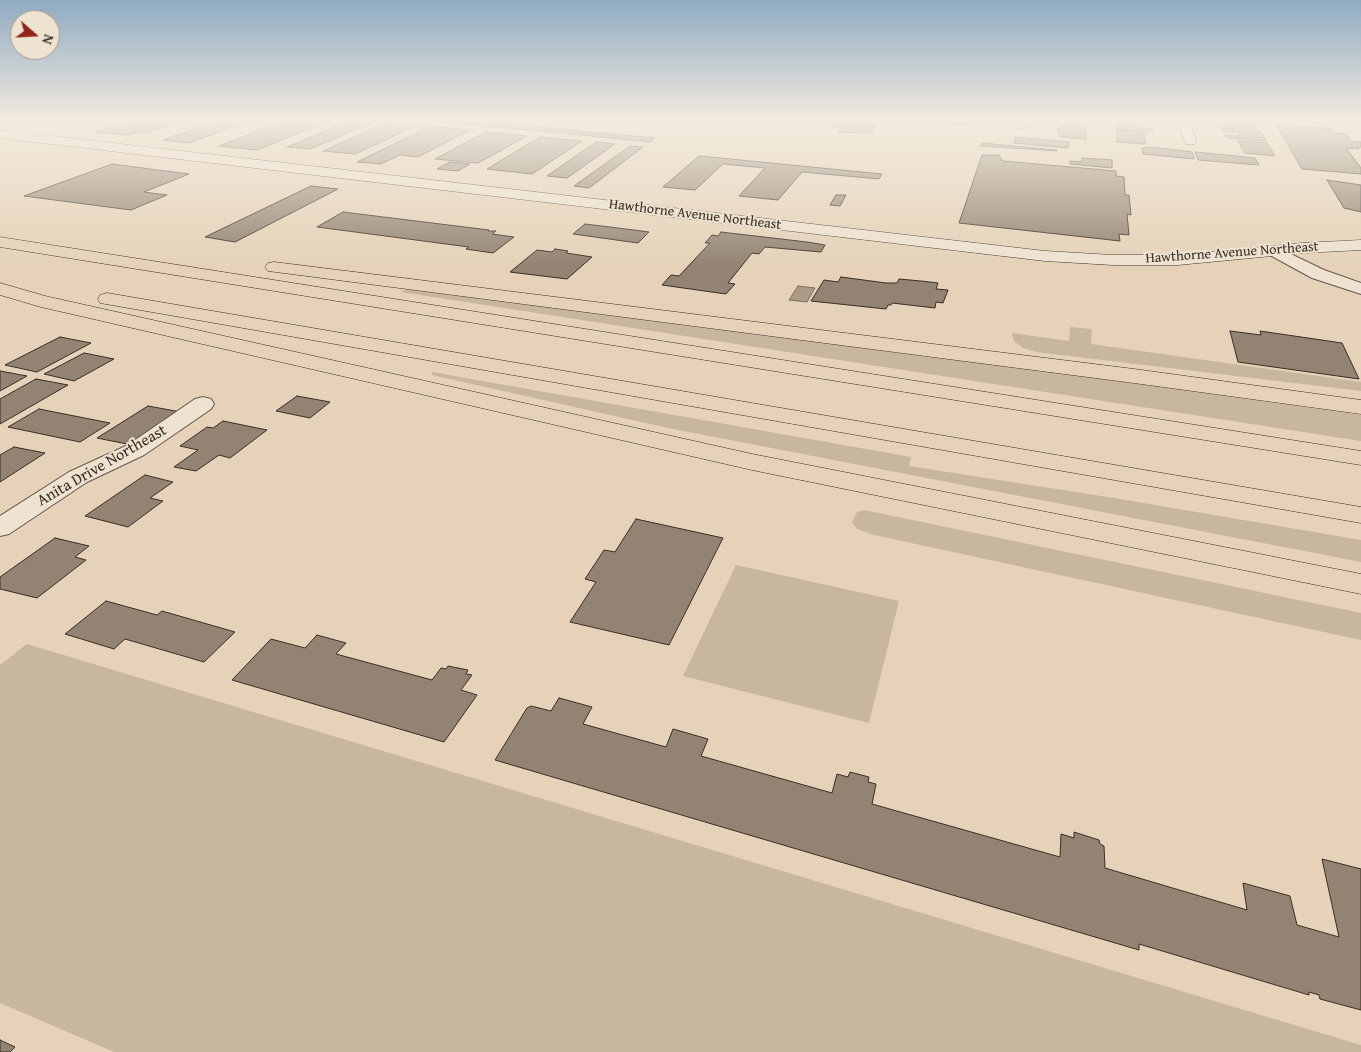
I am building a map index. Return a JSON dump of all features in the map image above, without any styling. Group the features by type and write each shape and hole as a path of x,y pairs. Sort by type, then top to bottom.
{"highway":[{"path":"0,232 1124,375 1361,407"},
{"path":"0,242 1361,458"},
{"path":"0,280 1361,515"},
{"path":"0,289 51,304 752,462 1361,584"}],"main road":[{"name":"Hawthorne Avenue Northeast","path":"301,169 1045,256 1113,260 1178,260 1361,245"}],"street":[{"path":"1274,251 1318,274 1361,289"},
{"name":"Anita Drive Northeast","path":"0,528 78,477 136,450 203,404"}],"shaded area":[{"path":"798,286 815,288 807,302 789,300"},
{"path":"406,289 1124,382 1361,415 1361,441 401,292"},
{"path":"1070,327 1092,329 1091,344 1361,382 1361,391 1036,352 1023,348 1014,341 1012,333 1069,341"},
{"path":"432,372 911,457 909,466 1114,498 1361,540 1361,562 668,428 432,375"},
{"path":"864,510 1361,613 1361,640 874,535 857,529 852,522 857,512"},
{"path":"736,565 899,601 869,723 683,676"},
{"path":"27,644 1361,1045 1361,1052 114,1052 0,1003 0,665"}],"building":[{"path":"98,169 151,169 189,174 144,192 167,195 131,210 24,196"},
{"path":"438,169 461,169 458,171"},
{"path":"488,169 539,169 532,174"},
{"path":"557,169 580,169 567,178 547,176"},
{"path":"598,169 614,169 589,188 574,186"},
{"path":"684,169 718,169 695,190 663,187"},
{"path":"764,169 832,169 882,174 879,179 802,172 778,200 739,196"},
{"path":"977,169 1094,169 1116,171 1116,176 1124,177 1125,195 1129,195 1131,215 1127,214 1129,235 1119,234 1120,241 959,223"},
{"path":"1303,169 1361,169 1361,174"},
{"path":"1327,180 1361,185 1361,212 1344,208"},
{"path":"311,186 338,189 235,242 205,237"},
{"path":"836,195 846,195 840,206 830,205"},
{"path":"343,212 496,231 492,234 514,237 493,253 466,249 469,247 317,227"},
{"path":"585,224 649,232 638,243 573,234"},
{"path":"721,232 825,245 821,252 765,247 759,254 752,253 728,283 735,284 726,294 662,285 671,275 679,276 710,243 705,243 712,235 718,236"},
{"path":"555,249 568,251 566,253 592,257 567,279 510,272 537,250 552,252"},
{"path":"841,277 886,283 897,283 899,279 938,283 936,289 948,290 943,303 936,302 935,308 892,303 886,309 811,301 824,280 838,282"},
{"path":"1230,331 1261,335 1260,331 1342,343 1359,379 1238,362"},
{"path":"60,337 91,343 37,372 5,365"},
{"path":"84,353 114,359 74,381 44,374"},
{"path":"0,371 27,376 0,391"},
{"path":"36,379 68,385 0,424 0,399"},
{"path":"297,396 330,402 310,418 276,411"},
{"path":"148,406 181,412 132,445 97,438"},
{"path":"39,409 110,423 80,442 8,427"},
{"path":"223,421 267,430 230,458 219,455 196,471 174,467 198,450 180,446 207,427 213,428"},
{"path":"14,447 45,453 0,482 0,455"},
{"path":"145,475 173,482 150,498 163,501 128,527 85,516"},
{"path":"636,519 723,538 669,645 570,622 596,582 585,579 604,550 615,552"},
{"path":"55,538 89,546 75,557 86,560 37,598 0,589 0,577"},
{"path":"106,601 157,615 162,611 235,632 204,662 125,639 114,649 65,634"},
{"path":"317,635 346,643 336,654 432,680 441,668 446,669 448,666 468,670 466,674 472,675 461,690 477,695 444,742 232,680 271,639 305,648"},
{"path":"559,698 592,707 583,724 666,747 673,729 708,739 701,756 832,793 837,774 848,777 850,772 869,777 868,782 876,784 872,804 1060,857 1061,834 1074,838 1074,832 1099,840 1100,844 1104,846 1105,868 1247,910 1243,883 1290,896 1297,925 1339,937 1322,859 1361,869 1361,1010 1320,999 1319,995 1309,992 1309,995 1139,944 1139,950 495,760 527,708 531,706 551,711"},
{"path":"0,1040 15,1047 10,1052 0,1052"}]}
